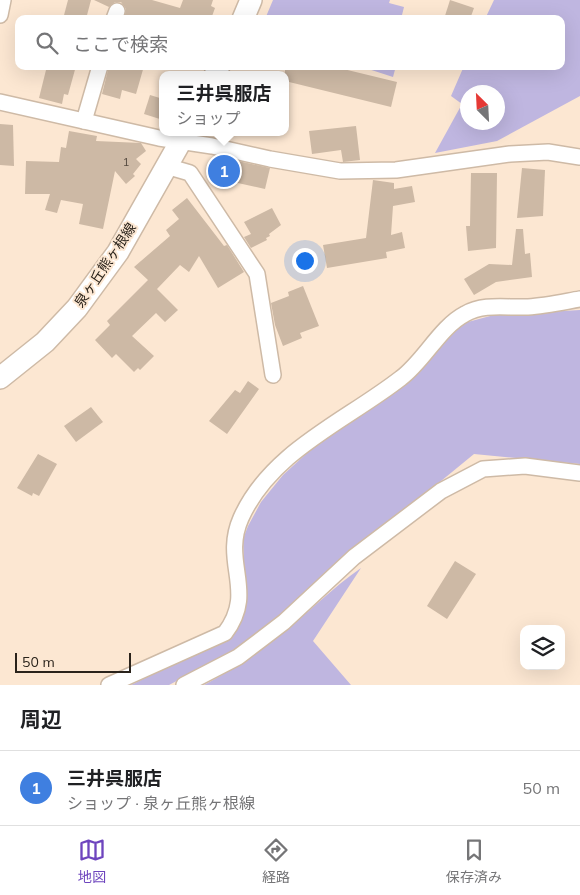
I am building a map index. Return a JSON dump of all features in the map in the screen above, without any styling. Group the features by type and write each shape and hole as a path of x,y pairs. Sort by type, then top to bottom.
{"main road":[{"path":"244,15 250,0"},
{"name":"泉ヶ丘熊ヶ根線","path":"0,378 45,342 77,308 118,252 184,137"}],"street":[{"path":"0,15 4,0"},
{"path":"84,121 99,70"},
{"path":"0,102 84,121 159,133"},
{"path":"184,137 212,146 270,159 340,171 396,170 510,154 548,152 580,157"},
{"path":"166,166 190,173 257,274 273,375"},
{"path":"109,685 225,633 235,619 239,608 240,598 233,544 238,525 253,496 266,479 287,458 403,378 464,314 487,306 528,307 580,299"},
{"path":"184,685 238,657 284,622 354,557 441,491 483,469 525,466 580,473"}],"shaded area":[{"path":"273,0 390,0 389,3 404,7 402,15 267,15"},
{"path":"494,0 580,0 580,96 497,141 435,153 460,108 460,130 505,130 505,85 460,85 460,103 451,96 462,70 565,70 565,15 487,15"},
{"path":"371,70 395,70 393,77"},
{"path":"580,310 580,464 474,454 341,563 286,611 237,649 169,685 131,685 230,635 240,624 245,598 243,539 248,526 261,502 283,475 318,443 415,372 464,323 494,315"},
{"path":"361,568 313,641 351,685 204,685 234,668 263,648"}],"building":[{"path":"68,0 91,0 87,15 64,15"},
{"path":"94,0 152,0 180,8 183,0 213,0 211,6 215,8 212,15 125,15 126,9 121,2 115,2 109,7"},
{"path":"450,0 474,8 471,15 445,15"},
{"path":"46,70 75,70 68,95 64,94 62,104 39,98"},
{"path":"108,70 143,70 136,94 122,90 120,99 102,94"},
{"path":"348,70 397,82 391,107 289,82 289,71 285,71"},
{"path":"150,95 159,98 159,119 144,114"},
{"path":"0,124 13,125 14,166 0,165"},
{"path":"356,126 360,160 343,162 341,150 312,154 309,131"},
{"path":"69,131 97,136 96,141 141,143 146,151 136,159 141,164 133,174 135,176 126,184 115,171 103,229 79,224 83,204 61,200 57,213 45,210 50,194 25,194 26,161 59,162 61,147 66,148"},
{"path":"220,157 270,168 265,189 215,178"},
{"path":"522,168 545,170 543,216 517,218"},
{"path":"471,173 497,173 496,248 468,251 466,226 470,226"},
{"path":"373,180 394,183 394,189 412,186 415,202 393,206 391,235 402,232 405,248 386,252 387,258 327,268 323,245 366,238"},
{"path":"187,198 224,246 227,245 244,272 218,288 199,256 189,272 180,265 157,289 178,310 165,322 156,313 132,336 154,356 140,370 138,368 134,372 116,354 112,358 95,340 110,325 107,321 148,280 134,267 170,236 166,230 179,219 172,210"},
{"path":"272,208 281,225 269,234 270,236 266,238 267,240 251,248 244,237 251,234 244,222"},
{"path":"516,229 523,229 525,254 530,253 532,277 496,282 474,295 464,279 489,264 512,265"},
{"path":"303,286 319,326 300,333 302,338 283,346 275,325 271,303 289,296 288,292"},
{"path":"248,381 259,389 227,434 209,421 235,390 240,393"},
{"path":"91,407 103,422 76,442 64,426"},
{"path":"38,454 57,464 39,496 33,493 32,496 17,488"},
{"path":"455,561 476,574 447,619 427,606"}],"place":[{"name":"三井呉服店","path":"224,171"}]}
